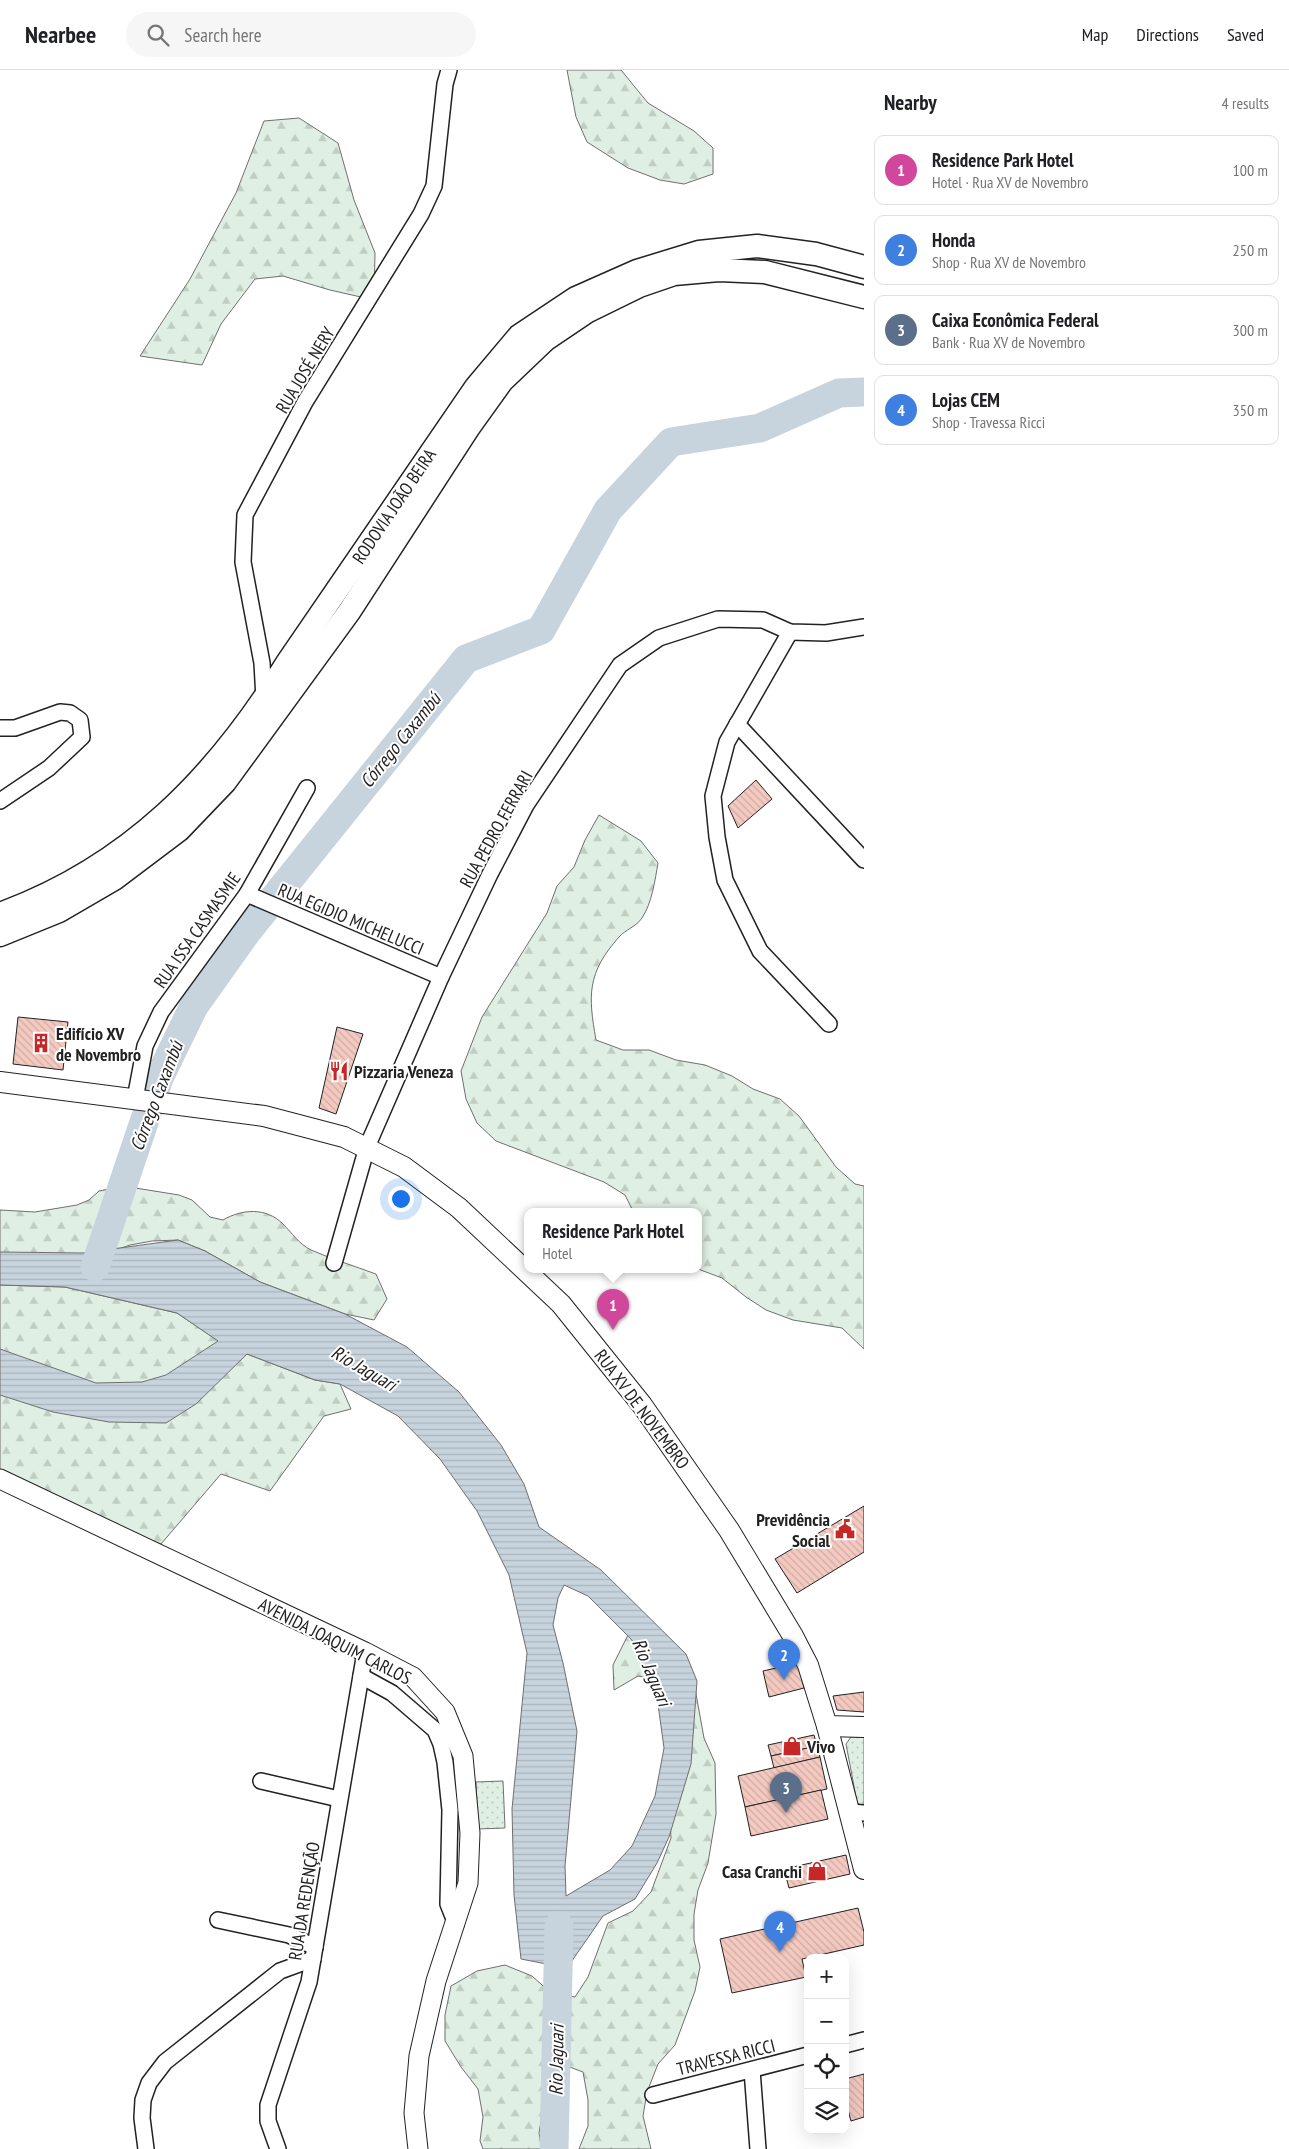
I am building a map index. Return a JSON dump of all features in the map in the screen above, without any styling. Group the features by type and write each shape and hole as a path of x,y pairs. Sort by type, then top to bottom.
{"main road":[{"name":"RODOVIA JOÃO BEIRA","path":"0,914 46,895 97,867 160,820 209,772 264,700 287,663 476,386 520,336 576,298 637,271 699,252 757,246 816,254 864,267"},
{"name":"RODOVIA JOÃO BEIRA","path":"0,935 59,911 114,879 179,830 225,782 349,612 469,428 502,382 545,340 588,310 639,286 674,274 719,270 765,272 864,296"},
{"name":"RUA XV DE NOVEMBRO","path":"0,1082 264,1116 344,1137 367,1147 404,1168 459,1208 524,1269"},
{"name":"RUA XV DE NOVEMBRO","path":"528,1273 561,1304 642,1404 729,1530 793,1636 808,1666 857,1813 864,1869"},
{"path":"827,1726 864,1727"}],"street":[{"name":"RUA JOSÉ NERY","path":"264,700 262,663 243,562 245,515 305,402 424,207 434,186 445,84 449,70"},
{"name":"RUA PEDRO FERRARI","path":"334,1263 367,1147 441,978 490,874 526,805 620,665 659,638 718,619 763,620 790,632 826,633 864,627"},
{"path":"790,632 727,742 713,796 717,837 725,880 760,951 829,1024"},
{"path":"0,728 15,728 60,712 70,712 80,720 82,738 49,768 1,799"},
{"path":"737,724 864,860"},
{"name":"RUA ISSA CASMASMIE","path":"137,1099 145,1046 161,1012 252,896 306,788"},
{"name":"RUA EGIDIO MICHELUCCI","path":"252,896 441,978"},
{"name":"AVENIDA JOAQUIM CARLOS","path":"0,1479 365,1652 413,1677 445,1712 463,1756 470,1833 468,1883 436,1981 419,2056 414,2113 418,2149"},
{"name":"RUA DA REDENÇÃO","path":"278,2149 268,2121 268,2105 309,1982 365,1652"},
{"path":"361,1676 392,1693 435,1730 446,1762 450,1810 448,1904 456,1924"},
{"path":"261,1781 339,1799"},
{"path":"146,2149 142,2118 143,2100 149,2083 165,2062 280,1971 314,1953 289,1935 218,1920"},
{"path":"849,2044 864,2040"},
{"name":"TRAVESSA RICCI","path":"652,2095 804,2056"},
{"path":"752,2070 758,2149"}],"green space":[{"path":"567,70 621,70 648,103 694,131 713,148 713,174 684,184 660,180 628,168 587,142 576,117"},
{"path":"299,118 338,143 354,200 375,253 374,300 330,290 283,276 255,279 221,324 202,365 140,356 190,279 236,193 264,121"},
{"path":"599,815 641,841 658,863 653,891 645,912 640,921 622,935 608,950 592,985 591,997 596,1040 623,1050 649,1050 676,1060 705,1065 732,1076 753,1089 780,1099 799,1116 836,1167 855,1184 864,1186 864,1349 842,1328 793,1320 766,1310 722,1278 702,1270 702,1208 632,1208 625,1195 604,1182 496,1141 477,1123 466,1099 461,1071 482,1017 547,913 557,886 574,867 585,840"},
{"path":"123,1186 179,1195 192,1200 210,1217 223,1220 246,1212 262,1212 276,1218 307,1248 376,1274 387,1299 374,1320 345,1314 260,1282 205,1251 178,1240 152,1241 130,1245 91,1259 0,1255 0,1210 35,1212 77,1205 89,1200 99,1191"},
{"path":"0,1285 65,1287 177,1313 226,1346 315,1380 340,1384 351,1409 324,1416 270,1491 221,1474 161,1544 62,1505 0,1475"},
{"path":"638,1615 694,1683 704,1738 715,1763 716,1814 708,1863 698,1890 694,1914 694,1940 700,1967 695,1991 675,2045 658,2064 647,2092 643,2116 651,2149 579,2149 588,2126 588,2100 583,2072 556,2062 543,2083 543,2109 539,2133 542,2149 483,2149 480,2141 483,2117 478,2089 461,2067 445,2041 445,2015 451,1986 477,1971 505,1965 532,1976 551,1993 575,1997 588,1977 608,1923 633,1911 651,1892 671,1838 663,1681 638,1676 614,1690 613,1665"},
{"path":"851,1737 864,1737 864,1806 857,1802 846,1744"},
{"path":"503,1781 505,1828 478,1829 476,1782"}],"water":[{"path":"178,1240 205,1251 260,1282 345,1314 407,1347 459,1392 501,1445 524,1484 539,1527 601,1570 686,1654 697,1681 691,1764 669,1837 657,1863 635,1899 603,1916 567,1968 521,1959 514,1895 512,1809 527,1653 509,1575 477,1511 440,1459 398,1416 340,1384 315,1380 247,1354 196,1404 166,1423 109,1422 53,1412 0,1395 0,1349 96,1383 142,1382 166,1375 218,1341 177,1313 65,1287 0,1285 0,1252 83,1253","holes":["564,1585 588,1596 631,1639 637,1648 657,1697 664,1748 655,1796 632,1846 610,1870 566,1896 565,1866 577,1731 553,1625 558,1598"]}],"building":[{"path":"756,780 772,799 738,828 728,806"},
{"name":"Edifício XV de Novembro","path":"18,1017 68,1022 63,1070 13,1064"},
{"name":"Pizzaria Veneza","path":"337,1027 363,1034 336,1114 319,1108"},
{"name":"Previdência Social","path":"864,1506 864,1552 797,1593 775,1559"},
{"path":"798,1663 804,1688 769,1697 763,1671"},
{"path":"864,1692 864,1712 837,1710 833,1696"},
{"name":"Vivo","path":"814,1735 817,1746 771,1756 768,1745"},
{"path":"817,1746 820,1757 774,1768 771,1756"},
{"path":"820,1757 827,1789 745,1807 738,1776"},
{"path":"821,1790 828,1819 751,1836 745,1807"},
{"name":"Casa Cranchi","path":"846,1855 850,1874 789,1888 784,1869"},
{"path":"858,1908 864,1932 864,1945 824,1954 804,1954 804,1959 802,1959 804,1977 732,1993 720,1939"},
{"path":"864,2074 864,2117 851,2121 849,2114 849,2078"}],"waterway":[{"name":"Córrego Caxambú","path":"95,1267 159,1078 194,1006 246,933 466,659 541,630 608,510 671,442 760,428 839,393 864,392"},
{"name":"Rio Jaguari","path":"554,2149 559,1926"}],"place":[{"name":"Edifício XV de Novembro","path":"41,1043"},
{"name":"Pizzaria Veneza","path":"339,1071"},
{"name":"Residence Park Hotel","path":"613,1330"},
{"name":"Previdência Social","path":"845,1529"},
{"name":"Honda","path":"784,1680"},
{"name":"Vivo","path":"792,1746"},
{"name":"Caixa Econômica Federal","path":"786,1813"},
{"name":"Casa Cranchi","path":"817,1871"},
{"name":"Lojas CEM","path":"780,1952"}]}
